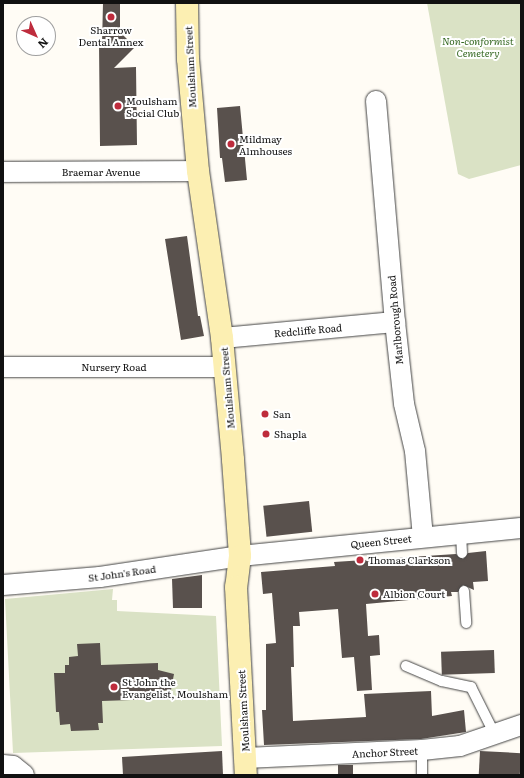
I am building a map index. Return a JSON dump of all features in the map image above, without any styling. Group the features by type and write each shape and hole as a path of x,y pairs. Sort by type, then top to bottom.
{"street":[{"name":"Moulsham Street","path":"187,3 188,59 198,171 222,338 240,556 236,587 246,767"},
{"name":"Marlborough Road","path":"376,101 394,322 404,404 415,451 423,537"},
{"name":"Braemar Avenue","path":"3,172 198,171"},
{"name":"Redcliffe Road","path":"222,338 394,322"},
{"name":"Nursery Road","path":"3,367 225,367"},
{"name":"Queen Street","path":"240,556 521,528"},
{"name":"St John's Road","path":"3,586 100,577 240,556"},
{"name":"Anchor Street","path":"246,767 460,746 521,725"},
{"path":"3,765 13,766 24,775"}],"lane":[{"path":"461,534 462,553"},
{"path":"464,591 466,623"},
{"path":"406,666 442,681 471,687 495,735"},
{"path":"422,750 422,775"}],"green space":[{"name":"Non-conformist Cemetery","path":"427,3 521,3 521,165 469,179 458,174"},
{"path":"113,589 112,600 117,600 117,611 216,616 222,746 13,753 5,599"}],"building":[{"name":"Moulsham Social Club","path":"103,3 120,3 120,32 135,47 114,68 136,67 137,145 100,146 99,44 102,44"},
{"name":"Mildmay Almhouses","path":"240,106 247,180 225,182 222,158 220,158 217,108"},
{"path":"187,236 198,316 200,316 204,336 181,340 165,239"},
{"path":"309,501 312,532 266,537 263,506"},
{"path":"486,551 488,581 473,582 474,590 463,585 458,592 451,592 452,596 366,604 368,636 379,635 380,655 370,656 372,690 357,691 354,657 342,658 338,609 299,612 300,626 293,626 294,667 291,667 293,721 366,717 364,694 431,691 432,716 464,710 466,732 421,739 264,745 262,710 266,710 266,644 276,643 272,593 263,594 261,572 335,566 334,562 456,554 463,559 468,553"},
{"path":"202,575 202,608 173,608 172,579"},
{"name":"St John the Evangelist, Moulsham","path":"100,643 101,665 158,663 158,670 174,674 171,690 159,691 160,699 102,701 103,723 98,723 99,730 71,731 70,724 60,725 59,712 56,712 54,673 65,673 65,665 69,665 69,657 78,656 77,644"},
{"path":"494,650 495,673 442,675 441,652"},
{"path":"222,751 223,775 123,775 122,757"},
{"path":"480,751 521,753 520,775 479,775"},
{"path":"338,765 353,765 353,775 338,775"}],"place":[{"name":"Sharrow Dental Annex","path":"111,17"},
{"name":"Moulsham Social Club","path":"118,106"},
{"name":"Mildmay Almhouses","path":"231,144"},
{"name":"San","path":"265,414"},
{"name":"Shapla","path":"266,434"},
{"name":"Thomas Clarkson","path":"360,560"},
{"name":"Albion Court","path":"375,594"},
{"name":"St John the Evangelist, Moulsham","path":"114,687"}]}
